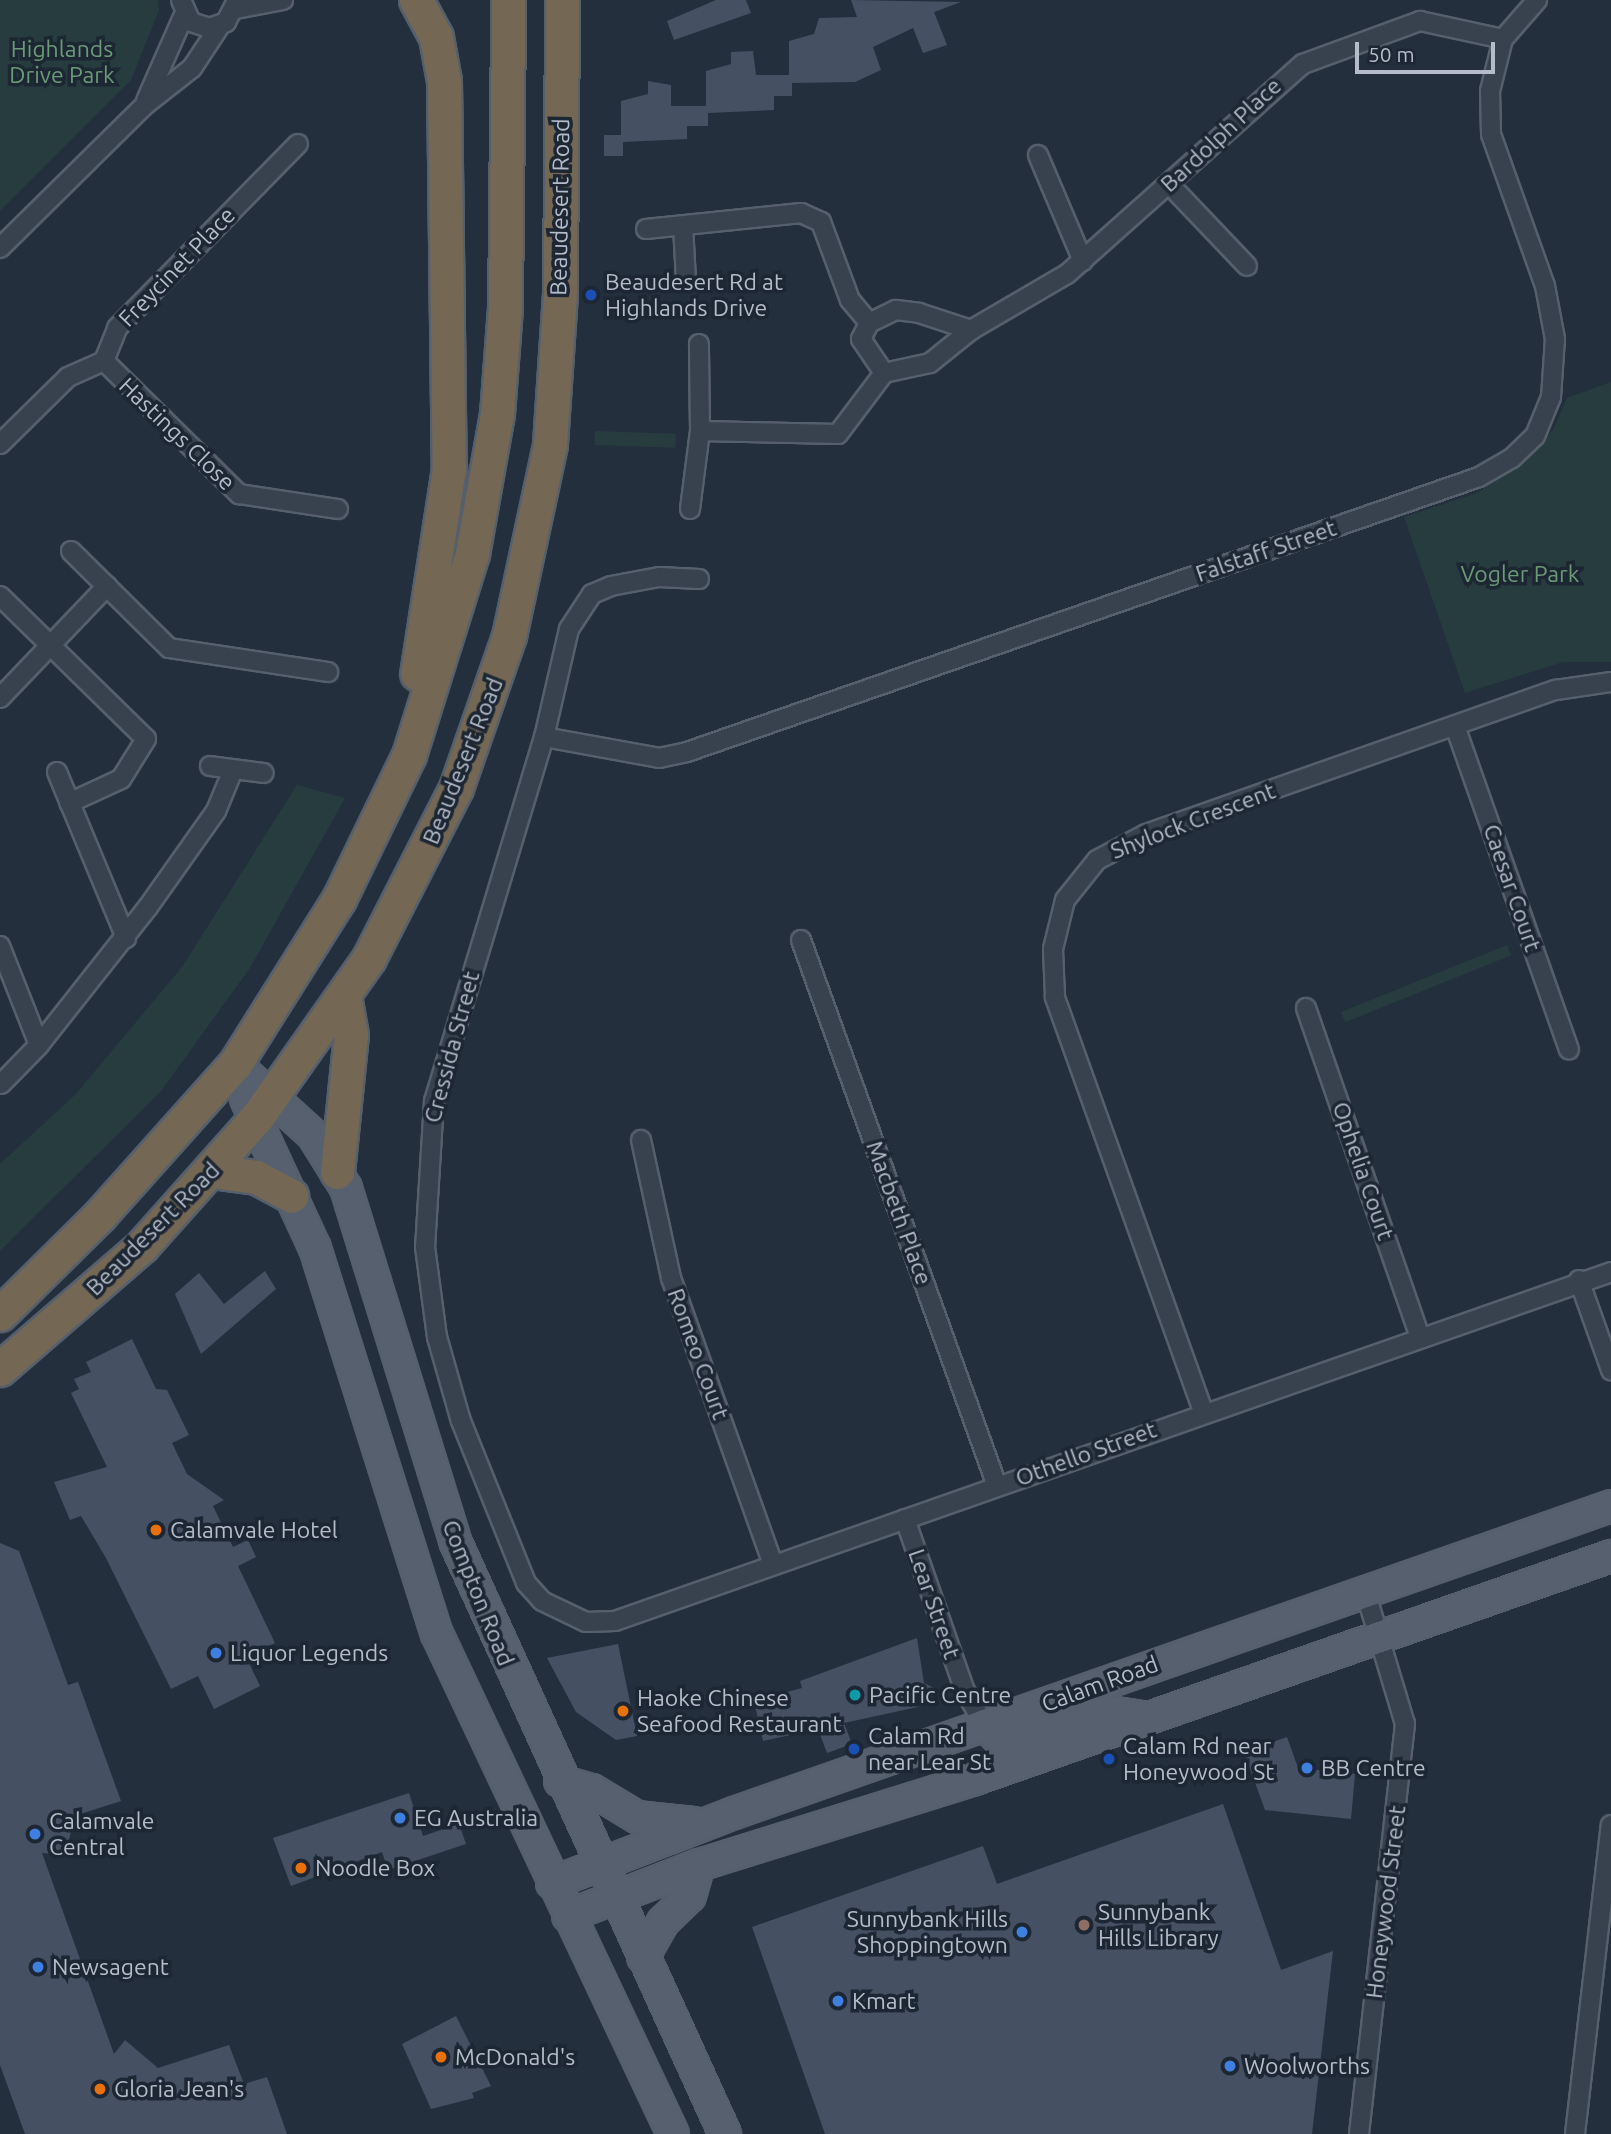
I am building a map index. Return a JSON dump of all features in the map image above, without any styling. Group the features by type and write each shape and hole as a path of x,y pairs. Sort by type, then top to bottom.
{"highway":[{"path":"409,755 406,711 433,600 449,468 444,81 436,37 416,0"},
{"name":"Beaudesert Road","path":"0,1314 232,1068 339,899 409,755 472,554 496,414 505,308 508,0"},
{"name":"Beaudesert Road","path":"0,1368 132,1255 211,1171 264,1107 344,997 456,788 525,576 557,374 562,0"},
{"path":"337,1172 351,1035 344,997"},
{"path":"211,1171 256,1177 291,1196"}],"main road":[{"name":"Compton Road","path":"232,1068 264,1107 313,1135 354,1204 455,1541 560,1782 725,2134"},
{"name":"Compton Road","path":"264,1107 291,1196 326,1278 383,1478 437,1634 552,1883 673,2134"},
{"name":"Calam Road","path":"552,1883 702,1824 1611,1506"},
{"path":"568,1916 699,1866 1148,1718 1611,1556"},
{"path":"985,1725 1003,1743 1104,1710 1148,1718"},
{"path":"560,1782 592,1790 637,1816 702,1824"},
{"path":"643,1957 655,1932 690,1896 699,1866"}],"street":[{"path":"0,248 145,104 192,68 236,4 283,0"},
{"name":"Falstaff Street","path":"544,737 659,758 687,752 1479,477 1512,458 1535,436 1551,397 1555,339 1545,286 1491,134 1490,91 1503,39 1537,0"},
{"path":"181,4 199,27 219,27"},
{"path":"145,104 181,4"},
{"name":"Bardolph Place","path":"884,373 911,372 930,363 971,330 1083,261 1169,184 1280,78 1331,50 1420,21 1503,39"},
{"name":"Freycinet Place","path":"104,361 117,328 298,144"},
{"path":"1038,155 1083,261"},
{"path":"1169,184 1247,266"},
{"path":"646,229 801,213 821,222 849,300 869,323"},
{"path":"682,226 686,279"},
{"path":"701,431 838,434 884,373 861,339 869,323 896,310 971,330"},
{"path":"690,509 701,431 699,344"},
{"path":"0,444 68,377 104,361"},
{"name":"Hastings Close","path":"104,361 239,494 338,509"},
{"path":"71,551 169,648 328,673"},
{"name":"Cressida Street","path":"561,1614 526,1583 461,1421 437,1337 425,1247 434,1101 544,737 569,629 592,594 611,586 659,577 699,579"},
{"path":"0,698 107,586"},
{"path":"0,596 146,739 121,779 69,803"},
{"name":"Shylock Crescent","path":"1203,1412 1055,997 1053,949 1065,900 1097,860 1146,834 1556,690 1611,682"},
{"name":"Caesar Court","path":"1455,726 1569,1049"},
{"path":"210,766 264,774"},
{"path":"1,1084 39,1045 126,938 216,811 233,769"},
{"path":"57,772 126,938"},
{"name":"Macbeth Place","path":"801,940 997,1486"},
{"path":"0,946 39,1045"},
{"name":"Ophelia Court","path":"1306,1007 1419,1335"},
{"name":"Romeo Court","path":"641,1140 671,1278 773,1564"},
{"name":"Othello Street","path":"561,1614 615,1621 1419,1335 1579,1280 1611,1272"},
{"path":"1579,1280 1611,1370"},
{"name":"Lear Street","path":"905,1520 965,1691 985,1725"},
{"name":"Honeywood Street","path":"1359,2134 1405,1724 1381,1636 1365,1591"},
{"path":"1575,2134 1605,1919 1611,1825"}],"green space":[{"name":"Highlands Drive Park","path":"0,0 158,0 159,10 131,80 0,211"},
{"name":"Vogler Park","path":"1611,382 1611,662 1563,662 1465,693 1404,517 1477,493 1522,463 1553,430 1567,398"},
{"path":"595,431 676,434 675,448 595,445"},
{"path":"297,785 345,798 250,968 161,1091 0,1251 0,1164 76,1094 182,967"},
{"path":"1507,945 1511,955 1345,1022 1341,1012"}],"building":[{"path":"716,0 746,0 751,13 674,40 667,21"},
{"path":"851,0 961,2 934,12 947,45 923,53 913,28 873,47 881,70 855,82 792,83 792,96 774,96 774,110 708,113 708,126 687,126 687,139 623,142 623,156 604,156 604,135 621,135 621,101 648,94 648,81 671,85 671,106 706,106 706,71 731,64 731,52 753,51 756,75 789,75 789,41 814,34 819,18 857,17"},
{"path":"265,1271 276,1289 201,1354 175,1294 199,1273 224,1304"},
{"name":"Calamvale Hotel","path":"132,1339 156,1389 167,1390 189,1435 172,1443 187,1474 224,1500 213,1506 233,1547 248,1540 256,1557 238,1566 275,1643 246,1657 260,1686 214,1709 198,1676 171,1689 106,1558 81,1516 70,1520 54,1482 107,1467 71,1393 79,1389 74,1379 91,1372 86,1362"},
{"name":"Calamvale Central","path":"0,1543 19,1551 68,1685 78,1682 121,1801 74,1816 66,1855 42,1853 114,2054 125,2040 158,2068 229,2045 244,2084 267,2077 287,2134 25,2134 0,2065"},
{"name":"Pacific Centre","path":"917,1638 924,1683 936,1689 927,1705 844,1723 852,1744 827,1753 818,1729 763,1741 754,1701 802,1688 800,1681"},
{"path":"618,1644 637,1736 616,1740 576,1712 547,1658"},
{"path":"1287,1737 1298,1768 1355,1774 1351,1819 1265,1810 1244,1752"},
{"path":"409,1793 423,1836 459,1824 466,1844 388,1870 382,1852 291,1886 273,1838"},
{"name":"Sunnybank Hills Shoppingtown","path":"1223,1804 1281,1970 1333,1951 1312,2134 825,2134 752,1927 983,1846 997,1884"},
{"name":"McDonald's","path":"456,2016 491,2086 472,2093 474,2098 431,2109 402,2044"}],"place":[{"name":"Beaudesert Rd at Highlands Drive","path":"591,295"},
{"name":"Calamvale Hotel","path":"156,1530"},
{"name":"Liquor Legends","path":"216,1653"},
{"name":"Pacific Centre","path":"855,1695"},
{"name":"Haoke Chinese Seafood Restaurant","path":"623,1711"},
{"name":"Calam Rd near Lear St","path":"854,1749"},
{"name":"Calam Rd near Honeywood St","path":"1109,1759"},
{"name":"BB Centre","path":"1307,1768"},
{"name":"EG Australia","path":"400,1818"},
{"name":"Calamvale Central","path":"35,1834"},
{"name":"Noodle Box","path":"301,1868"},
{"name":"Sunnybank Hills Library","path":"1084,1925"},
{"name":"Sunnybank Hills Shoppingtown","path":"1022,1932"},
{"name":"Newsagent","path":"38,1967"},
{"name":"Kmart","path":"838,2001"},
{"name":"McDonald's","path":"441,2057"},
{"name":"Woolworths","path":"1230,2066"},
{"name":"Gloria Jean's","path":"100,2089"}]}
